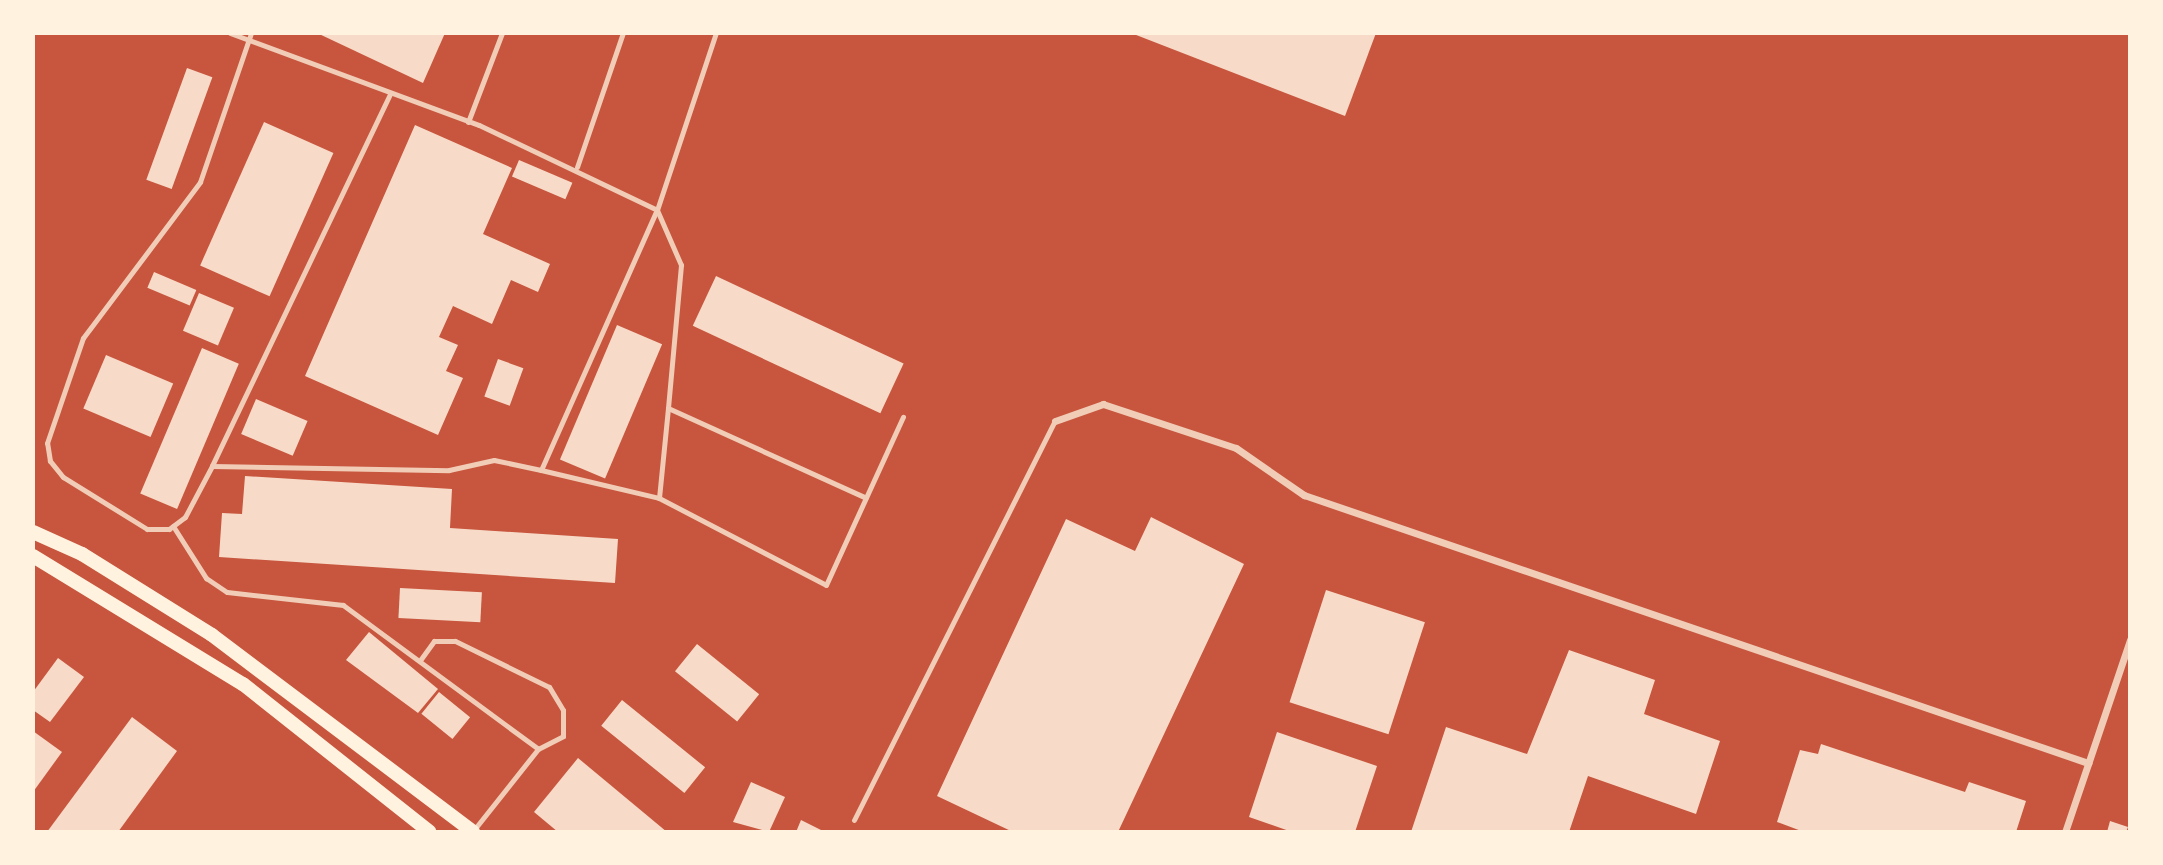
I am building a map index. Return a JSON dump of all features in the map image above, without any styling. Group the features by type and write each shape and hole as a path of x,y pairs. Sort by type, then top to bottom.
{"main road":[{"path":"33,532 82,554 212,635 473,832"},
{"path":"33,556 243,684 430,832"}],"street":[{"path":"1055,421 1103,404 1224,444 1304,495 2088,763"},
{"path":"2065,832 2130,640"}],"lane":[{"path":"230,33 250,36 577,167 657,210 681,265 659,498"},
{"path":"468,122 502,33"},
{"path":"577,167 623,33"},
{"path":"541,470 657,210 716,33"},
{"path":"250,36 200,182 83,338 47,443 50,461 63,477 111,512 147,529 173,526 185,517 390,94"},
{"path":"668,408 866,498"},
{"path":"212,466 449,470 494,460 659,498 826,585 903,416"},
{"path":"854,820 1055,421"},
{"path":"173,526 206,578 227,592 343,605 538,749"},
{"path":"420,660 434,641 455,641 549,687 564,710 563,736 538,749 473,832"}],"building":[{"path":"317,33 445,33 423,83"},
{"path":"1131,33 1376,33 1345,116"},
{"path":"187,68 212,77 172,189 146,180"},
{"path":"264,122 333,153 270,296 200,265"},
{"path":"415,125 512,168 483,234 550,264 538,292 511,280 492,324 453,306 439,337 458,345 446,371 463,378 438,435 305,376"},
{"path":"519,160 572,183 565,199 512,177"},
{"path":"154,272 196,290 190,306 147,288"},
{"path":"716,276 904,363 880,413 693,326"},
{"path":"199,293 234,308 218,346 183,331"},
{"path":"617,325 662,344 605,479 560,459"},
{"path":"202,348 239,364 177,509 140,493"},
{"path":"106,355 173,384 151,437 83,408"},
{"path":"498,359 523,368 510,406 484,397"},
{"path":"256,399 308,421 293,456 241,434"},
{"path":"245,476 452,489 450,528 618,539 615,583 219,557 222,513 242,514"},
{"path":"1151,517 1244,564 1118,832 1013,832 937,796 1066,519 1135,551"},
{"path":"400,588 482,592 480,622 398,618"},
{"path":"1326,590 1425,622 1388,734 1290,702"},
{"path":"369,632 438,689 418,713 346,660"},
{"path":"697,644 759,694 737,722 675,671"},
{"path":"1569,650 1655,680 1644,714 1720,741 1696,814 1588,776 1569,832 1411,832 1446,727 1527,754"},
{"path":"58,658 84,677 50,722 33,710 33,692"},
{"path":"439,692 470,717 452,739 421,714"},
{"path":"622,700 705,767 684,793 601,726"},
{"path":"132,717 177,751 118,832 47,832"},
{"path":"33,731 62,752 33,792"},
{"path":"1277,732 1377,766 1355,832 1292,832 1249,817"},
{"path":"1821,744 1965,792 1969,782 2026,801 2016,832 1804,832 1777,822 1800,750 1818,754"},
{"path":"578,758 667,832 558,832 534,812"},
{"path":"751,782 785,797 769,832 733,822"},
{"path":"801,820 825,832 796,832"},
{"path":"2110,821 2128,827 2126,832 2107,832"}]}
